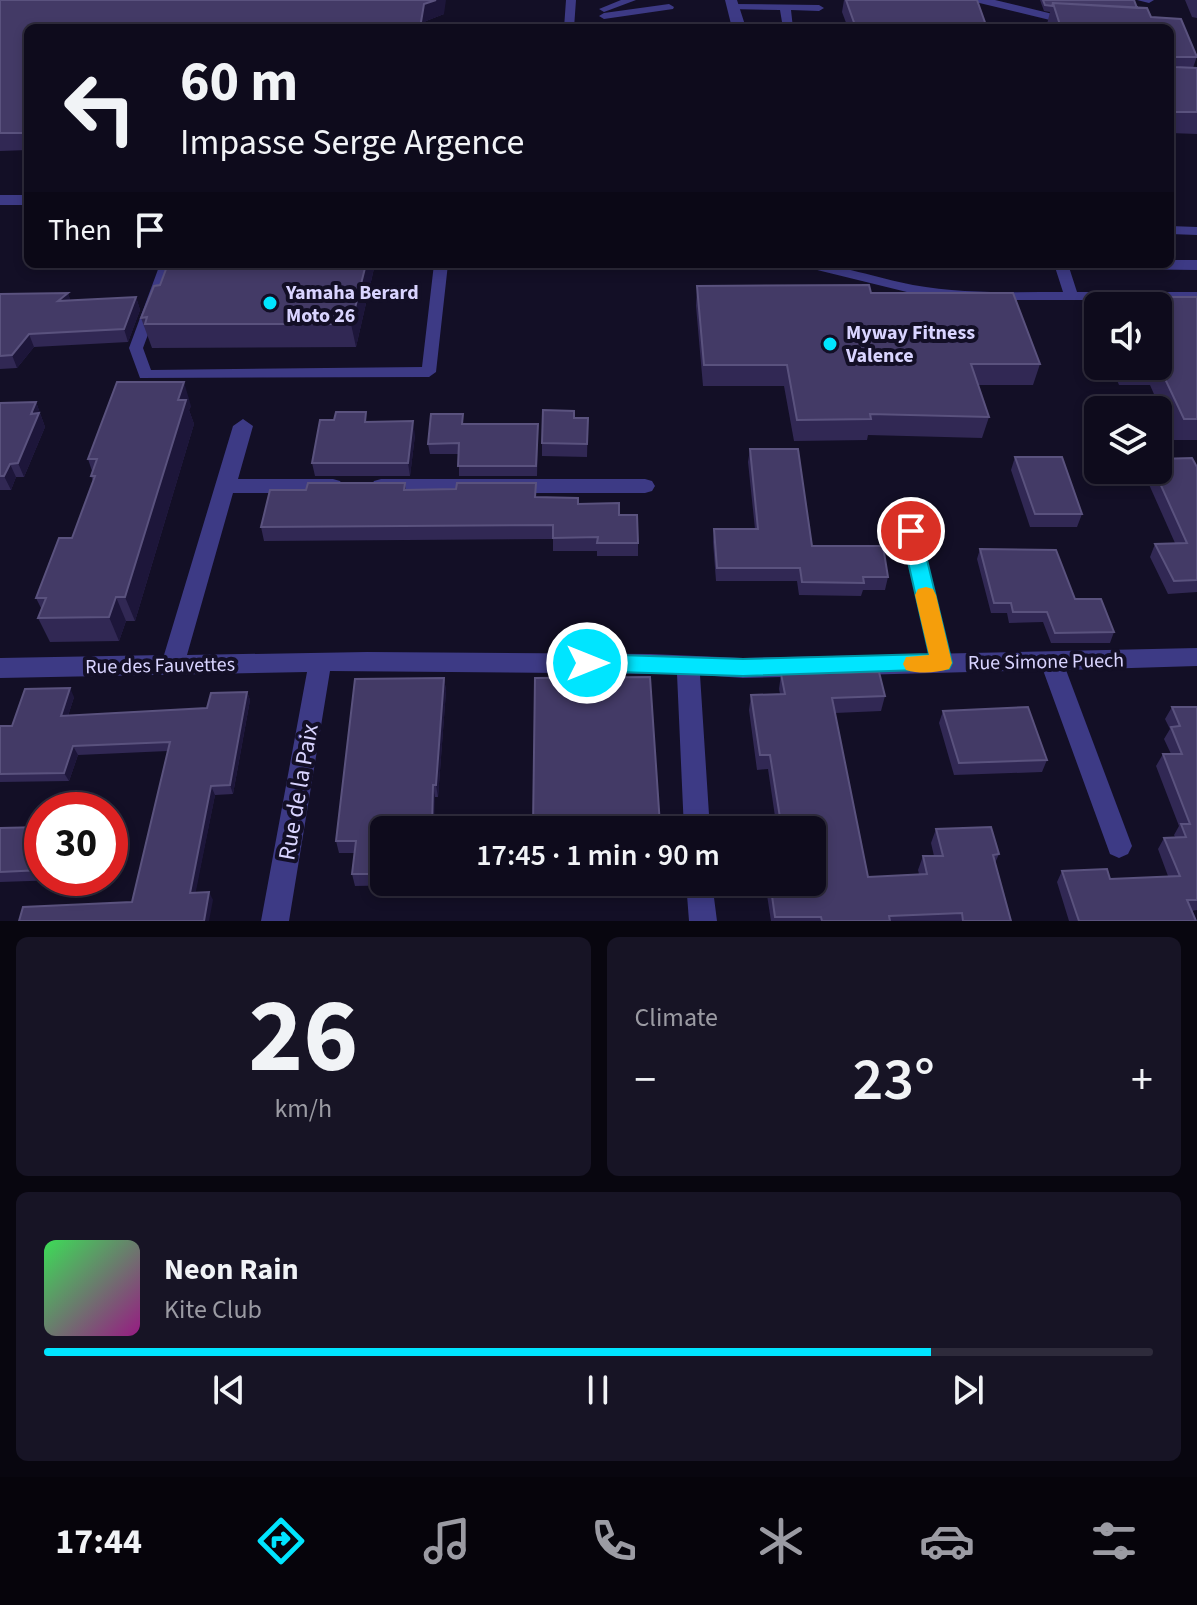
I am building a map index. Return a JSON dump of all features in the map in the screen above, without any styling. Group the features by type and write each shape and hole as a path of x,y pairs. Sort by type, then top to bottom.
{"street":[{"path":"732,3 738,24"},
{"path":"0,200 24,200"},
{"path":"1174,265 1197,265"},
{"path":"173,664 243,426"},
{"path":"225,486 645,486"},
{"name":"Rue Simone Puech","path":"320,662 688,664 743,668 1197,657"},
{"path":"1051,661 1119,846"},
{"name":"Rue des Fauvettes","path":"0,668 320,662"},
{"name":"Rue de la Paix","path":"275,921 320,662"},
{"path":"688,664 696,816"},
{"path":"700,896 703,921"}],"lane":[{"path":"569,24 571,0"},
{"path":"594,15 615,0"},
{"path":"594,15 631,0"},
{"path":"594,15 648,0"},
{"path":"972,0 1001,2 1038,17 1084,20"},
{"path":"1142,0 1149,0"},
{"path":"732,3 819,8"},
{"path":"785,7 787,24"},
{"path":"594,15 668,12"},
{"path":"594,15 668,12"},
{"path":"1174,230 1197,231"},
{"path":"166,268 136,348 145,375 429,372 441,268"},
{"path":"826,268 915,290 994,296 1197,296"},
{"path":"1062,268 1072,297"},
{"path":"905,505 942,663"}],"building":[{"path":"0,0 436,0 424,4 421,24 24,24 24,133 0,133"},
{"path":"846,0 977,0 986,24 855,24"},
{"path":"1043,0 1134,0 1137,8 1053,3 1052,6 1045,5"},
{"path":"1053,3 1147,8 1151,17 1181,19 1197,57 1175,57 1175,67 1197,68 1197,112 1174,112 1174,24 1060,24"},
{"path":"166,268 365,268 351,324 145,324 147,317 141,318 154,286 160,285"},
{"path":"869,285 871,293 1013,293 1040,364 971,364 989,417 870,414 871,419 797,420 787,365 704,365 697,286"},
{"path":"68,293 58,301 136,297 124,329 29,334 12,355 0,356 0,294"},
{"path":"1172,297 1197,297 1197,419 1184,419 1166,380 1172,380"},
{"path":"117,382 184,382 178,400 186,400 125,597 116,597 109,617 38,618 46,598 36,598 59,538 72,538 95,476 91,476 97,459 88,459"},
{"path":"36,402 31,414 39,413 18,463 10,464 4,476 0,476 0,403"},
{"path":"543,410 574,411 574,418 588,418 587,444 542,443"},
{"path":"336,412 366,412 365,422 413,421 408,463 312,463 320,420 334,420"},
{"path":"431,414 463,414 462,424 538,424 536,466 458,466 459,443 428,444"},
{"path":"750,449 798,449 812,546 883,546 888,577 863,577 864,583 802,582 800,568 717,568 714,529 758,529"},
{"path":"1015,457 1062,457 1082,514 1035,514"},
{"path":"1192,458 1197,467 1197,580 1174,581 1155,544 1187,543 1160,484 1172,484 1172,459"},
{"path":"308,483 405,483 404,490 456,489 457,483 536,483 535,497 578,498 578,504 619,503 619,515 637,515 638,543 597,543 598,537 553,538 553,525 261,527 270,490 306,490"},
{"path":"980,549 1056,550 1075,599 1101,599 1114,632 1055,633 1047,612 1013,612 1011,603 994,603"},
{"path":"879,672 885,696 832,698 868,877 927,874 923,856 943,856 936,829 991,827 999,854 993,855 1011,921 963,921 962,913 889,916 890,921 775,917 772,896 826,896 826,816 780,816 770,755 760,755 751,695 785,694 781,674"},
{"path":"650,677 659,816 533,816 535,678"},
{"path":"444,678 432,816 370,816 370,874 352,874 356,841 336,841 355,679"},
{"path":"70,688 61,716 207,708 211,693 247,692 230,785 211,786 190,893 209,892 204,921 19,921 23,907 132,902 170,742 73,746 64,773 0,774 0,726 12,726 25,689"},
{"path":"1028,707 1047,760 959,763 943,711"},
{"path":"1172,707 1197,707 1197,900 1187,900 1196,921 1079,921 1062,871 1107,869 1110,879 1180,876 1164,838 1186,837 1181,824 1190,824 1163,754 1182,754 1171,727 1180,726"},
{"path":"24,827 24,871 0,872 0,828"}],"slow traffic":[{"path":"914,664 942,663 926,595"}],"place":[{"name":"Yamaha Berard Moto 26","path":"270,303"},
{"name":"Myway Fitness Valence","path":"830,344"}],"route":[{"path":"587,663 743,668 942,663 911,531"}]}
